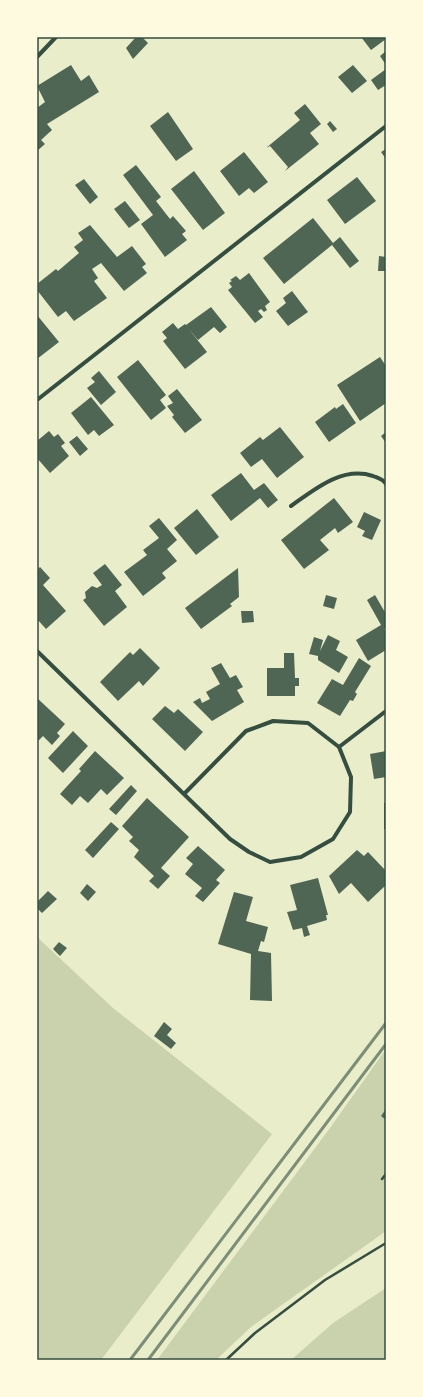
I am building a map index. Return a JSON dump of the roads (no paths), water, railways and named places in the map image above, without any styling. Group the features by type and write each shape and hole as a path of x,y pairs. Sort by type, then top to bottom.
{"street":[{"path":"37,57 56,37"},
{"path":"37,400 386,126"},
{"path":"292,506 326,482 344,475 363,473 384,480 386,484"},
{"path":"37,651 230,839 249,852 270,862 301,857 333,839 350,812 351,777 339,747 308,724 273,721 246,731 184,794"},
{"path":"339,747 386,711"}],"railway":[{"path":"130,1360 386,1023"},
{"path":"148,1360 386,1044"}]}
